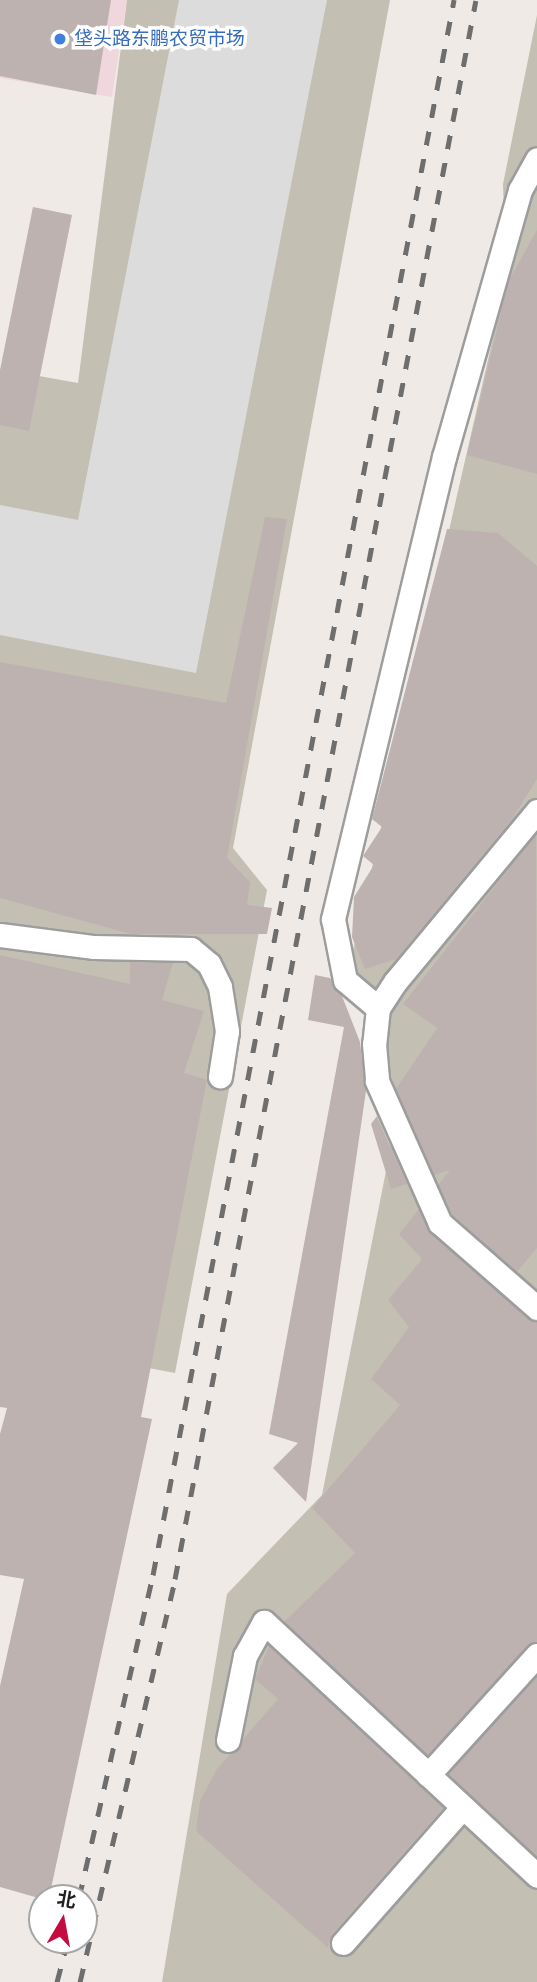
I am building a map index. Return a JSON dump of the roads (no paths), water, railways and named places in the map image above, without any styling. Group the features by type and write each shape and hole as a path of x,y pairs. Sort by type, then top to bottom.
{"street":[{"path":"378,1008 345,980 332,919 444,457 520,190 537,159"},
{"path":"537,811 378,1008 377,1080 440,1223 537,1308"},
{"path":"0,935 94,947 191,949 209,964 220,987 227,1031 220,1076"},
{"path":"228,1740 245,1656 264,1622 537,1876"},
{"path":"428,1775 537,1654"},
{"path":"343,1944 463,1807"}],"railway":[{"path":"82,1884 153,1575 454,0"},
{"path":"80,1982 175,1579 476,0"},
{"path":"57,1982 64,1954"}],"place":[{"name":"垡头路东鹏农贸市场","path":"60,39"}]}
